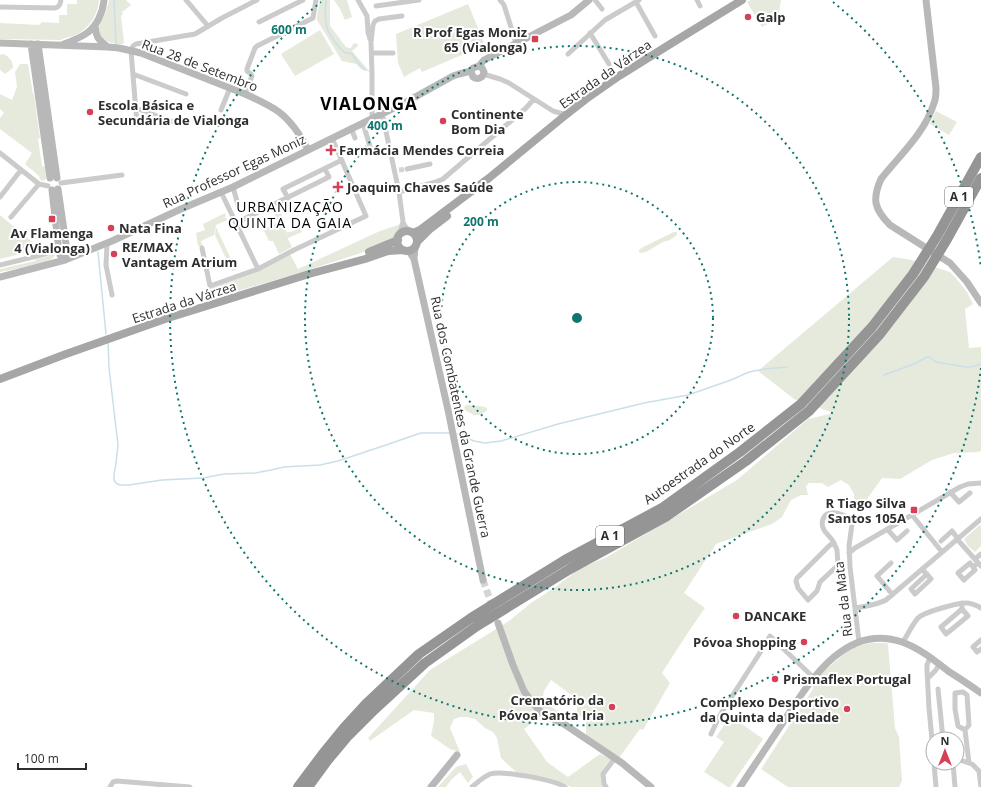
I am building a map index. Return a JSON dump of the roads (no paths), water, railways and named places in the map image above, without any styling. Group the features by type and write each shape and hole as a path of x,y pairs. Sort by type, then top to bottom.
{"highway":[{"name":"Autoestrada do Norte","path":"308,787 326,761 347,737 425,663 477,626 564,573 668,516 746,461 809,411 880,334 924,277 981,157"},
{"name":"Autoestrada do Norte","path":"298,787 344,728 366,704 419,654 472,618 565,560 662,508 740,452 801,404 872,327 942,239 981,178"}],"main road":[{"name":"Estrada da Várzea","path":"309,274 376,250 398,238 404,232 411,233 420,230 489,178 570,111 620,76 742,0"},
{"name":"Estrada da Várzea","path":"0,379 168,318 388,251 411,248 430,229 471,196 489,178"},
{"path":"398,238 399,246 411,248 416,238 411,233"},
{"name":"Estrada da Várzea","path":"0,373 66,354"}],"street":[{"path":"0,7 55,8 60,5 61,0"},
{"path":"62,45 89,32 95,25 104,0"},
{"path":"186,0 208,26"},
{"path":"137,124 130,51 133,46 136,44 192,34 257,0"},
{"path":"259,22 303,0"},
{"path":"245,94 252,76 247,70 255,48 313,18 316,0"},
{"path":"358,0 368,16 368,32 372,53 372,118"},
{"path":"376,6 419,0"},
{"path":"500,0 504,4 516,44"},
{"name":"Rua Professor Egas Moniz","path":"0,277 76,256 107,244 181,209 233,187 406,102 453,76 472,71 484,60 571,15 589,0"},
{"path":"595,0 602,10"},
{"path":"697,0 700,6"},
{"path":"926,0 936,88 934,102 929,116 922,128 881,179 875,199 882,217 890,225 950,263 967,282 981,303"},
{"path":"568,54 605,20 638,1 655,36"},
{"path":"371,42 373,25 375,21 402,16"},
{"path":"95,25 98,38 108,47"},
{"path":"590,33 609,64"},
{"name":"Rua 28 de Setembro","path":"0,43 108,47 141,53 245,94 280,112 303,140 308,150"},
{"path":"34,44 63,252 54,263"},
{"path":"372,53 393,53"},
{"path":"479,66 483,70 483,74"},
{"path":"472,71 473,77 481,78 483,74"},
{"path":"133,74 186,94"},
{"path":"483,74 509,82 553,111 563,114 570,111"},
{"path":"222,110 230,88"},
{"path":"399,192 443,179 526,108 534,99"},
{"path":"136,108 176,123"},
{"path":"553,111 556,116 554,124"},
{"path":"382,113 396,171 403,222 411,233"},
{"path":"362,123 371,150"},
{"path":"351,128 355,138"},
{"path":"202,248 210,286 258,269 300,247 366,216 332,138"},
{"path":"0,153 39,184 54,184 122,175"},
{"path":"288,198 283,189 342,160"},
{"path":"407,169 430,164"},
{"path":"236,223 329,177 324,168"},
{"path":"0,197 21,170"},
{"path":"11,218 39,184"},
{"path":"54,184 58,242 63,252 67,256 65,260"},
{"path":"233,187 238,205"},
{"path":"222,192 258,269"},
{"path":"398,238 403,222"},
{"path":"0,265 45,254 53,250 58,242"},
{"path":"107,244 106,265 112,295"},
{"name":"Rua dos Combatentes da Grande Guerra","path":"411,248 448,410 483,580"},
{"path":"63,252 76,256"},
{"path":"849,553 950,492 964,485 981,483"},
{"path":"950,492 959,502 970,493"},
{"name":"Rua da Mata","path":"834,543 824,530 822,522 824,516 833,512 848,517 852,524 849,553 850,576 860,642"},
{"path":"912,515 942,552"},
{"path":"856,608 882,602 981,519"},
{"path":"887,530 896,540 908,531"},
{"path":"941,541 952,531 978,563"},
{"path":"834,543 837,550 838,565 820,582 817,591 808,600 798,588 796,581 797,578 830,545 834,543"},
{"path":"973,567 978,563 981,554"},
{"path":"891,563 877,576 892,594"},
{"path":"922,569 927,574"},
{"path":"903,642 918,619 926,613 962,603 981,608"},
{"path":"962,603 962,610 968,616 946,634 941,627 962,610"},
{"path":"498,623 513,665 530,701 542,713 564,724 615,758 651,787"},
{"path":"711,734 720,715 770,636 814,678"},
{"path":"740,787 800,696 825,664 848,647 860,642 882,638 903,642 940,664 981,693"},
{"path":"981,640 973,647 978,652 981,649"},
{"path":"930,658 927,665 931,731"},
{"path":"928,678 940,664"},
{"path":"938,689 942,731"},
{"path":"965,730 958,726 955,710 955,693 963,692 967,695 969,725 965,730 969,762"},
{"path":"431,787 457,755"},
{"path":"606,787 604,784 603,774 615,758"},
{"path":"965,761 972,764 979,771 981,787"},
{"path":"935,771 936,787"},
{"path":"954,771 955,787"},
{"path":"472,787 482,778 491,774 501,773 554,782 565,787"},
{"path":"110,786 113,782 117,781 190,787"}],"waterway":[{"path":"114,0 116,44"},
{"path":"326,0 326,22 330,34 341,49 346,53 352,54 365,70"},
{"path":"98,252 106,334"},
{"path":"108,342 109,368 118,445 114,480 120,485 162,480 203,478 224,474 255,473 284,467 320,465 338,461 421,433 449,433"},
{"path":"884,375 914,364 927,357 936,362 965,367 981,364"},
{"path":"457,434 474,441 485,443 501,441 558,424 644,403 688,395 749,372 787,367"}],"tunnel":[{"path":"399,170 407,169"},
{"path":"483,580 493,608"}],"place":[{"name":"Galp","path":"748,17"},
{"name":"R Prof Egas Moniz 65 (Vialonga)","path":"535,39"},
{"name":"Escola Básica e Secundária de Vialonga","path":"90,112"},
{"name":"Continente Bom Dia","path":"443,121"},
{"name":"Farmácia Mendes Correia","path":"331,150"},
{"name":"Joaquim Chaves Saúde","path":"338,187"},
{"name":"Av Flamenga 4 (Vialonga)","path":"52,219"},
{"name":"Nata Fina","path":"111,228"},
{"name":"RE/MAX Vantagem Atrium","path":"114,254"},
{"name":"R Tiago Silva Santos 105A","path":"914,510"},
{"name":"DANCAKE","path":"736,616"},
{"name":"Póvoa Shopping","path":"804,642"},
{"name":"Prismaflex Portugal","path":"775,679"},
{"name":"Crematório da Póvoa Santa Iria","path":"612,707"},
{"name":"Complexo Desportivo da Quinta da Piedade","path":"847,709"}],"district":[{"name":"VIALONGA","path":"369,104"},
{"name":"URBANIZAÇÃO QUINTA DA GAIA","path":"290,216"}]}
